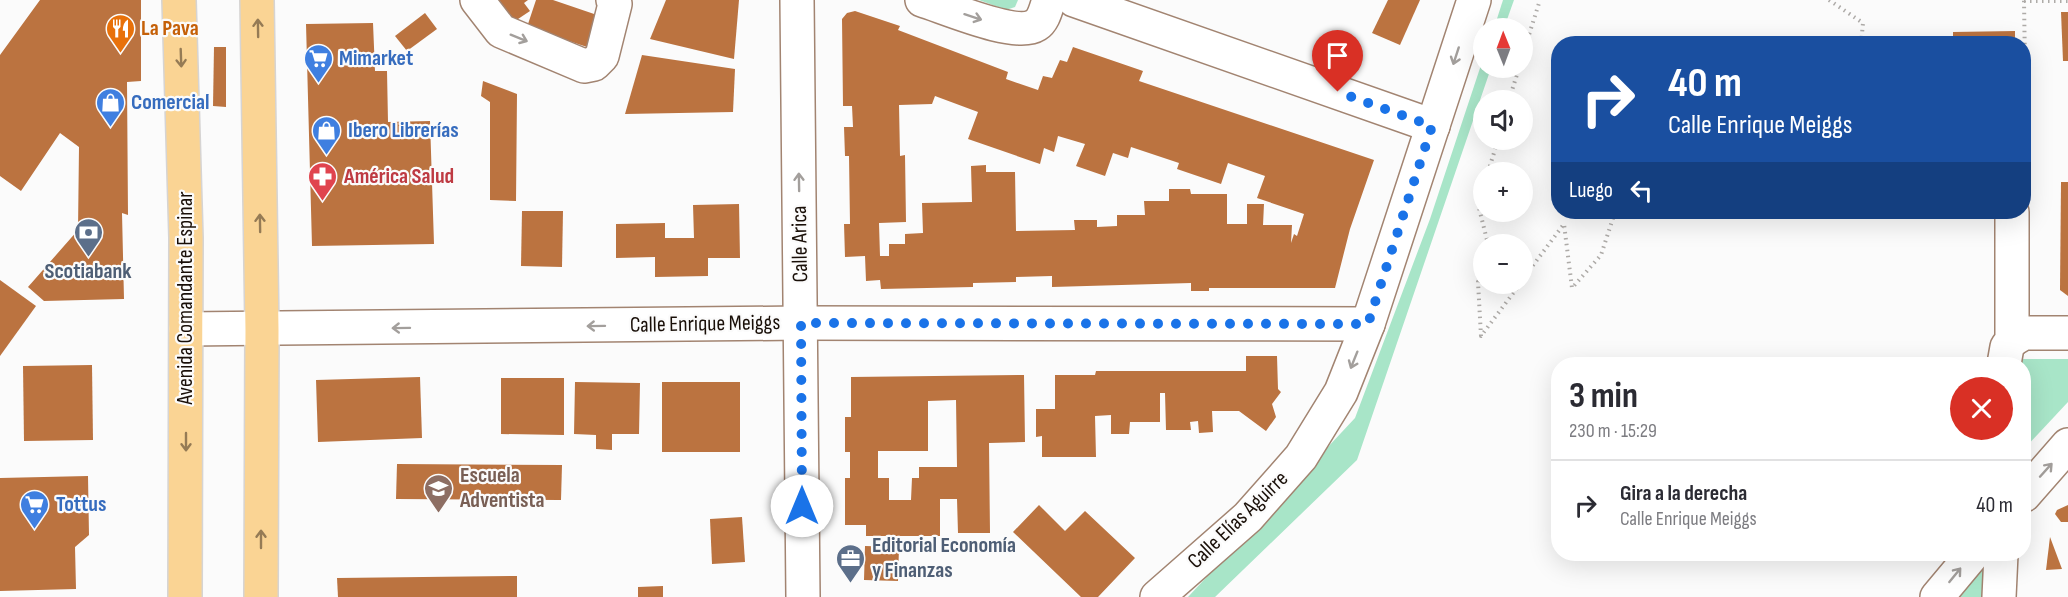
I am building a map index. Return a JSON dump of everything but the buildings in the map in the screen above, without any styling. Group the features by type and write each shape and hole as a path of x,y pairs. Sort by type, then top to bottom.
{"main road":[{"name":"Avenida Comandante Espinar","path":"179,0 186,238 185,597"},
{"path":"257,0 262,330 261,597"}],"street":[{"path":"477,0 501,31 584,66 594,64 602,56 615,4 613,0"},
{"name":"Calle Arica","path":"797,0 803,597"},
{"path":"922,0 1001,26 1025,29 1036,25 1042,18 1049,0"},
{"path":"1074,0 1432,126"},
{"name":"Calle Elías Aguirre","path":"1157,597 1248,517 1301,458 1341,392 1368,324 1474,0"},
{"path":"2008,352 2012,219"},
{"name":"Calle Enrique Meiggs","path":"186,329 801,323 1368,324"},
{"path":"2008,352 2024,333 2068,333"},
{"path":"2031,487 2068,446"},
{"path":"1937,597 1967,561"},
{"path":"1999,597 2001,561"}],"path":[{"path":"1533,22 1540,0"},
{"path":"1829,0 1863,23 1862,36"},
{"path":"2024,36 2024,1 2068,1"},
{"path":"1533,266 1564,224 1572,288 1601,255 1613,219"},
{"path":"1479,294 1481,336 1512,294"}],"green space":[{"path":"979,0 1018,0 1015,7 1006,10"},
{"path":"1503,0 1514,0 1508,18 1497,18"},
{"path":"1477,78 1488,78 1483,90 1473,90 1473,121 1357,460 1215,597 1188,597 1355,418 1430,219"},
{"path":"2031,359 2068,359 2068,402 2031,442"},
{"path":"1992,561 1998,561 1997,597 1953,597"}],"place":[{"name":"La Pava","path":"120,54"},
{"name":"Mimarket","path":"318,84"},
{"name":"Comercial","path":"110,128"},
{"name":"Ibero Librerías","path":"327,156"},
{"name":"América Salud","path":"323,202"},
{"name":"Scotiabank","path":"88,258"},
{"name":"Escuela Adventista","path":"439,514"},
{"name":"Tottus","path":"35,530"},
{"name":"Editorial Economía y Finanzas","path":"851,584"}],"route":[{"path":"802,506 801,323 1368,324 1432,126 1338,92"}]}
